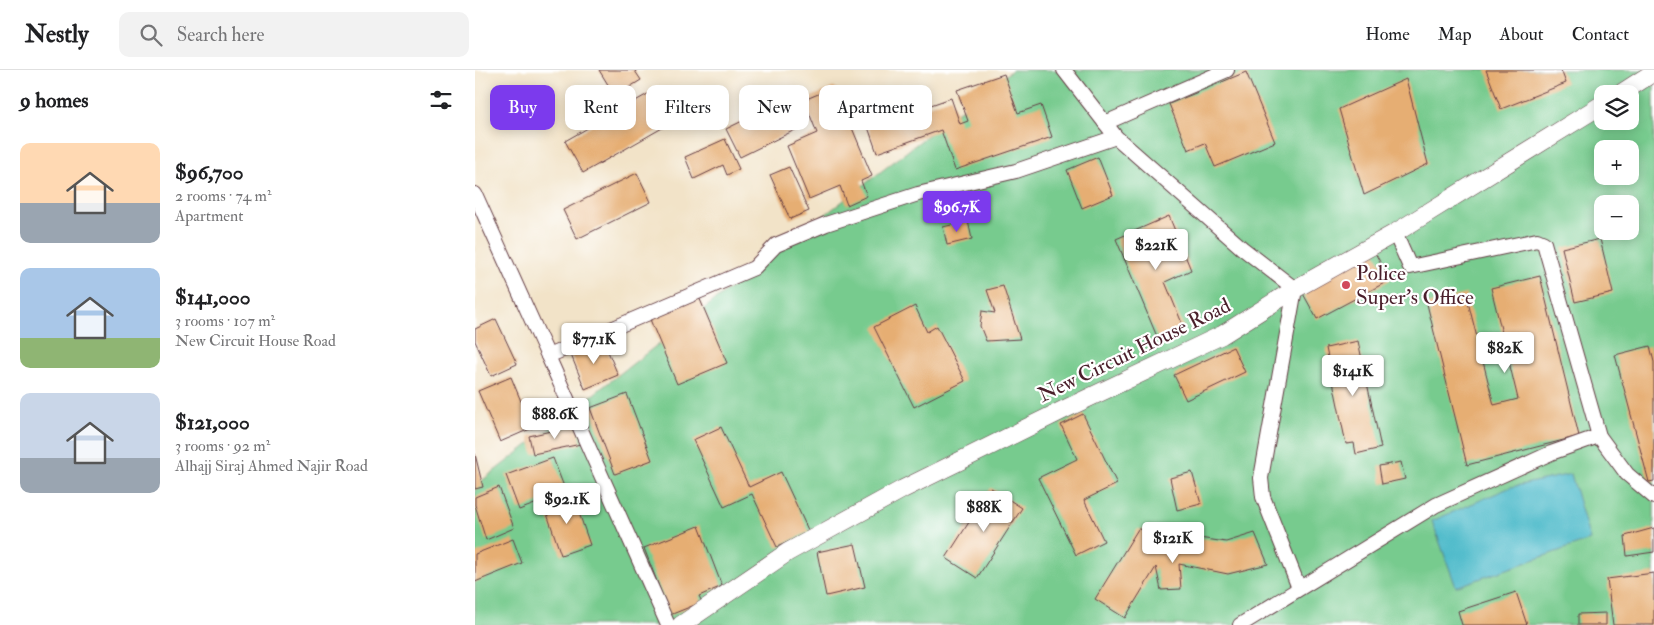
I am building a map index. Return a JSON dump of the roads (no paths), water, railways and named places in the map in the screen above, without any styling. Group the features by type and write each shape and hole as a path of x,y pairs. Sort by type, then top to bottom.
{"street":[{"path":"1064,70 1116,137 1242,248 1295,289 1261,478 1263,497 1299,588"},
{"path":"1105,123 1227,70"},
{"path":"1634,85 1654,72"},
{"name":"New Circuit House Road","path":"681,625 788,552 886,498 1067,408 1222,335 1295,289 1395,233 1594,110"},
{"path":"548,356 754,268 775,245 826,224 918,194 1016,171 1116,137"},
{"path":"475,194 667,625"},
{"path":"1395,233 1410,267 1537,240 1541,240 1544,243 1599,436 1627,474 1654,497"},
{"path":"1240,625 1436,505 1551,453 1599,436"}],"water":[{"path":"1571,474 1590,540 1456,587 1432,521 1511,487"}],"place":[{"name":"Police Super's Office","path":"1346,285"}]}
